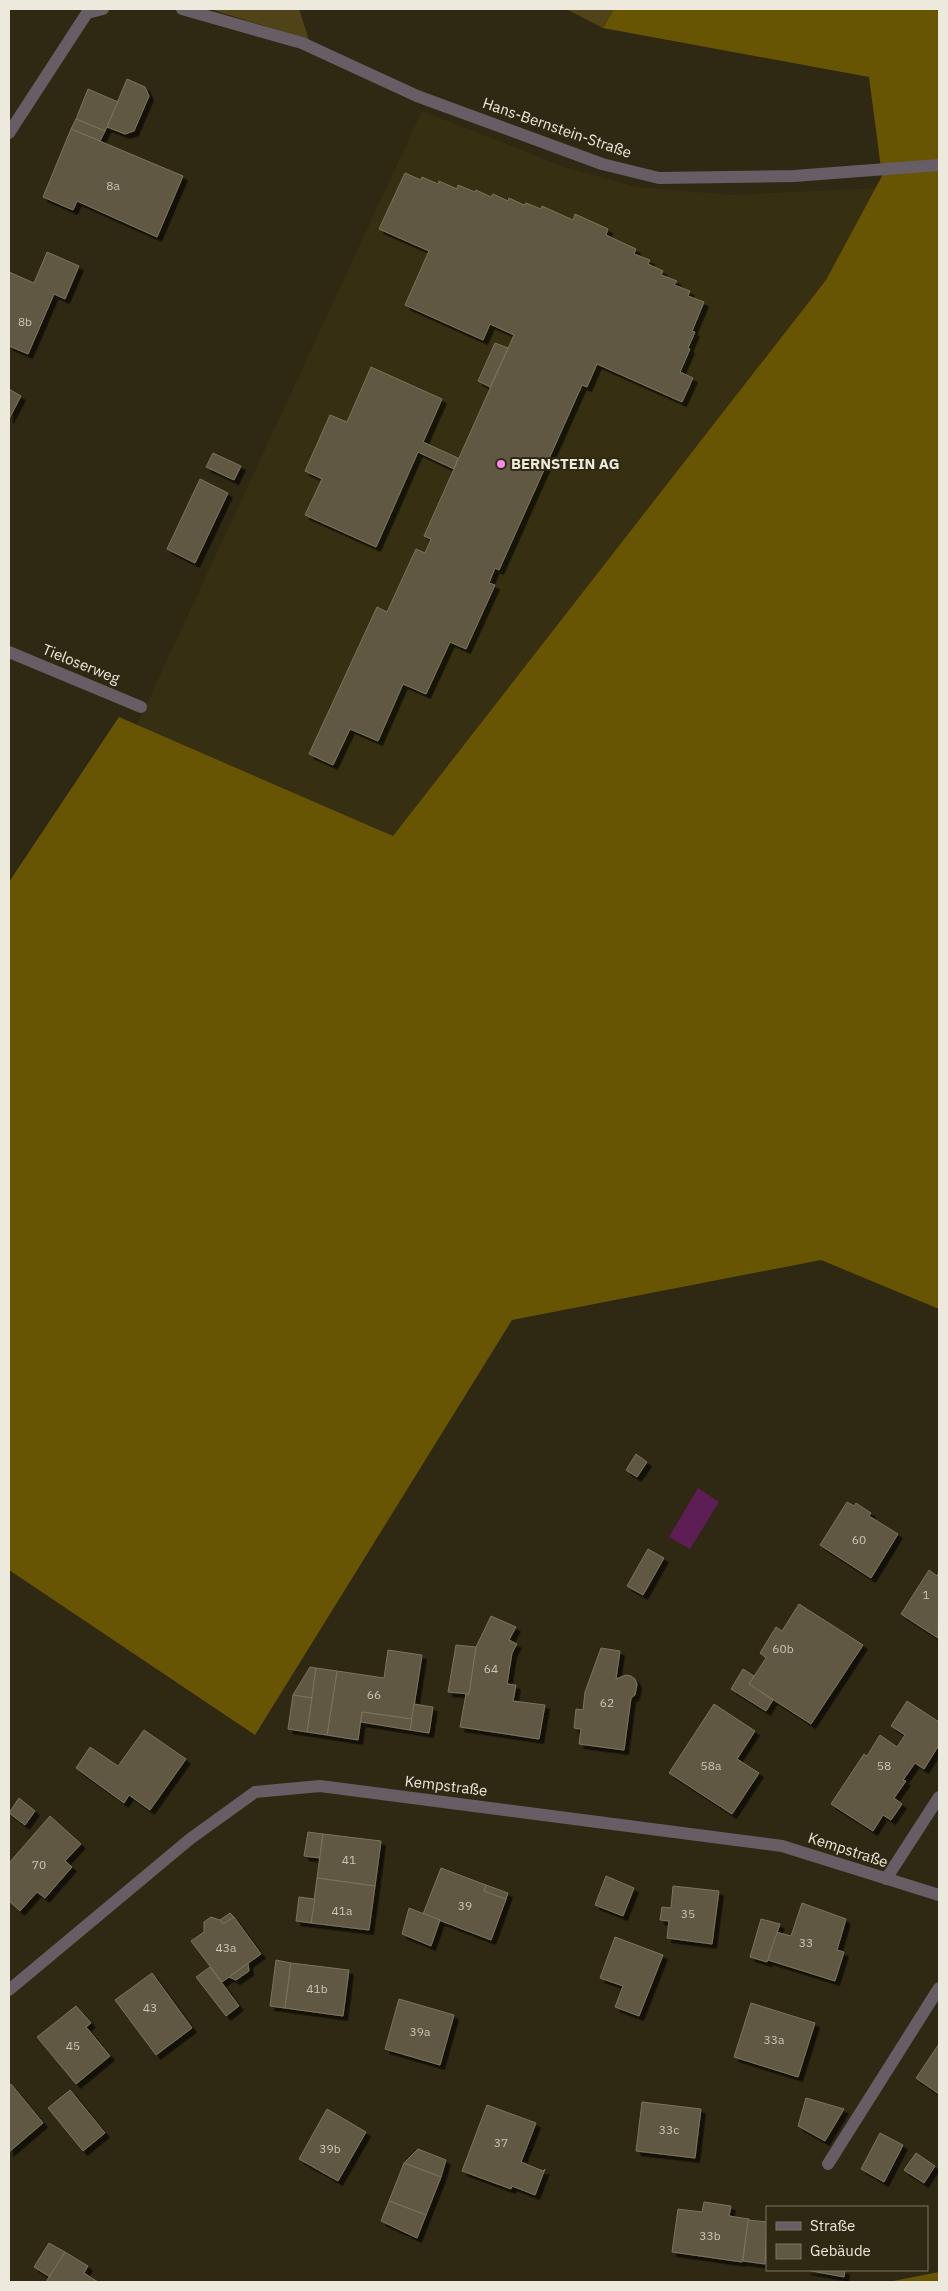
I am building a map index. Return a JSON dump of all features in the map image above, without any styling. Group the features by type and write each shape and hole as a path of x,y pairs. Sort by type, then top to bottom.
{"street":[{"path":"9,133 87,13 103,9"},
{"name":"Hans-Bernstein-Straße","path":"182,9 302,43 417,96 602,164 659,178 794,176 939,165"},
{"name":"Tieloserweg","path":"9,652 141,707"},
{"name":"Kempstraße","path":"9,1990 190,1838 255,1792 320,1786 782,1846 939,1895"},
{"path":"886,1879 939,1797"},
{"path":"828,2164 939,1988"}],"shaded area":[{"path":"210,9 299,9 309,40"},
{"path":"566,9 614,9 603,28"},
{"path":"614,9 939,9 939,1309 821,1260 512,1320 255,1735 9,1570 9,882 119,717 393,836 826,280 882,176 869,77 603,28"},
{"path":"422,111 567,168 637,187 733,195 876,188 826,280 393,836 137,725"},
{"path":"698,1488 719,1502 690,1549 669,1537"},
{"path":"939,2272 939,2282 888,2282"}],"building":[{"path":"127,79 145,87 149,96 134,131 125,134 107,127"},
{"path":"88,89 118,102 105,131 76,119"},
{"path":"76,119 105,131 100,141 71,129"},
{"path":"71,129 183,176 157,237 77,201 73,210 43,197"},
{"name":"BERNSTEIN AG","path":"405,173 421,180 422,177 438,184 439,181 457,189 458,185 491,197 493,194 508,201 509,198 524,205 526,203 541,209 542,206 573,220 575,214 608,229 606,235 636,249 634,254 650,260 648,264 663,271 661,275 677,281 674,285 690,291 688,296 704,302 692,331 695,332 688,348 690,349 680,372 693,378 682,402 597,364 587,387 582,385 499,570 495,568 489,583 495,585 466,649 450,642 426,694 403,684 378,741 350,729 333,765 309,754 377,607 387,612 416,549 425,553 431,539 424,536 514,335 490,324 483,340 405,305 429,251 379,229"},
{"path":"47,252 79,266 65,299 54,294 28,354 9,346 9,272 34,283"},
{"path":"495,343 508,348 490,387 478,381"},
{"path":"371,367 442,399 423,442 458,458 454,469 418,452 376,547 305,515 322,479 305,471 330,415 347,422"},
{"path":"9,389 21,396 9,419"},
{"path":"213,453 241,466 234,480 206,467"},
{"path":"200,479 228,493 195,563 167,549"},
{"path":"636,1454 647,1462 637,1477 626,1470"},
{"path":"847,1502 854,1506 856,1503 871,1513 869,1516 898,1534 871,1578 820,1545"},
{"path":"648,1549 664,1558 643,1595 627,1586"},
{"path":"929,1570 937,1576 939,1572 938,1638 901,1614"},
{"path":"799,1604 863,1645 811,1724 749,1684 766,1658 760,1653 776,1627 782,1631"},
{"path":"491,1616 516,1627 509,1640 517,1644 512,1653 507,1684 516,1685 513,1701 545,1705 539,1739 460,1727 466,1694 469,1694 476,1647"},
{"path":"456,1645 476,1647 469,1694 448,1692"},
{"path":"601,1648 620,1651 616,1679 626,1675 631,1676 637,1684 635,1695 631,1698 624,1750 579,1744 581,1729 574,1728 576,1709 583,1710 585,1692"},
{"path":"388,1650 422,1655 412,1719 362,1712 358,1740 327,1735 337,1671 384,1678"},
{"path":"310,1667 316,1668 312,1698 293,1695"},
{"path":"316,1668 337,1671 327,1735 307,1732"},
{"path":"743,1669 754,1676 749,1684 773,1700 766,1711 731,1689"},
{"path":"293,1695 312,1698 307,1732 288,1729"},
{"path":"907,1701 939,1722 939,1745 924,1769 915,1763 903,1780 906,1781 894,1798 902,1804 891,1820 883,1815 873,1831 831,1804 864,1754 867,1756 880,1735 897,1747 905,1735 891,1726"},
{"path":"414,1704 433,1707 429,1733 410,1730"},
{"path":"714,1704 755,1731 737,1759 759,1773 732,1814 669,1773"},
{"path":"362,1712 412,1719 410,1730 361,1722"},
{"path":"144,1730 186,1759 150,1810 129,1795 124,1803 76,1768 90,1747 118,1766"},
{"path":"19,1798 35,1811 25,1825 9,1813"},
{"path":"50,1816 81,1844 65,1861 72,1867 45,1898 37,1892 20,1911 9,1901 9,1863"},
{"path":"308,1832 323,1834 320,1858 304,1856"},
{"path":"323,1834 381,1841 375,1886 317,1878"},
{"path":"441,1868 486,1885 484,1891 506,1899 491,1940 423,1914"},
{"path":"606,1876 634,1888 623,1916 595,1905"},
{"path":"317,1878 375,1886 369,1930 311,1923"},
{"path":"486,1885 508,1893 506,1899 484,1891"},
{"path":"673,1886 719,1891 712,1944 667,1938 669,1921 660,1920 662,1907 671,1908"},
{"path":"299,1897 315,1899 311,1923 296,1921"},
{"path":"802,1903 846,1919 837,1950 844,1952 835,1981 768,1960 776,1932 791,1936"},
{"path":"409,1908 440,1920 431,1946 402,1934"},
{"path":"230,1913 234,1917 223,1924 220,1920"},
{"path":"211,1917 220,1920 223,1924 234,1917 261,1954 222,1982 191,1941 204,1932 204,1922"},
{"path":"761,1919 780,1924 767,1962 750,1957"},
{"path":"615,1937 663,1955 639,2016 615,2007 623,1986 600,1978"},
{"path":"276,1960 291,1963 285,2008 270,2006"},
{"path":"248,1963 249,1971 236,1980 229,1977"},
{"path":"291,1963 349,1970 343,2016 285,2008"},
{"path":"210,1967 239,2006 226,2016 196,1977"},
{"path":"152,1973 192,2028 156,2055 115,2000"},
{"path":"399,1999 454,2015 440,2065 385,2049"},
{"path":"751,2003 815,2023 798,2077 734,2057"},
{"path":"76,2006 91,2023 86,2027 110,2056 76,2084 37,2037"},
{"path":"939,2044 939,2094 916,2078"},
{"path":"11,2084 43,2123 9,2152 9,2086"},
{"path":"70,2090 105,2133 83,2151 48,2108"},
{"path":"806,2098 844,2109 825,2141 798,2126"},
{"path":"642,2102 701,2109 695,2158 636,2151"},
{"path":"487,2105 536,2123 521,2162 543,2171 545,2169 535,2195 512,2186 511,2189 462,2171"},
{"path":"327,2109 366,2132 338,2181 299,2159"},
{"path":"880,2133 903,2145 884,2182 861,2169"},
{"path":"418,2149 446,2160 441,2177 404,2163"},
{"path":"916,2153 935,2166 924,2183 904,2170"},
{"path":"404,2163 441,2177 426,2215 389,2201"},
{"path":"389,2201 426,2215 417,2238 381,2221"},
{"path":"704,2202 731,2206 729,2216 749,2219 742,2262 672,2252 678,2209 702,2212"},
{"path":"748,2220 766,2222 765,2264 743,2261"},
{"path":"49,2243 65,2252 50,2277 34,2267"},
{"path":"65,2252 88,2266 84,2273 98,2282 46,2282"},
{"path":"811,2271 845,2271 844,2277"}],"place":[{"name":"BERNSTEIN AG","path":"501,464"}]}
